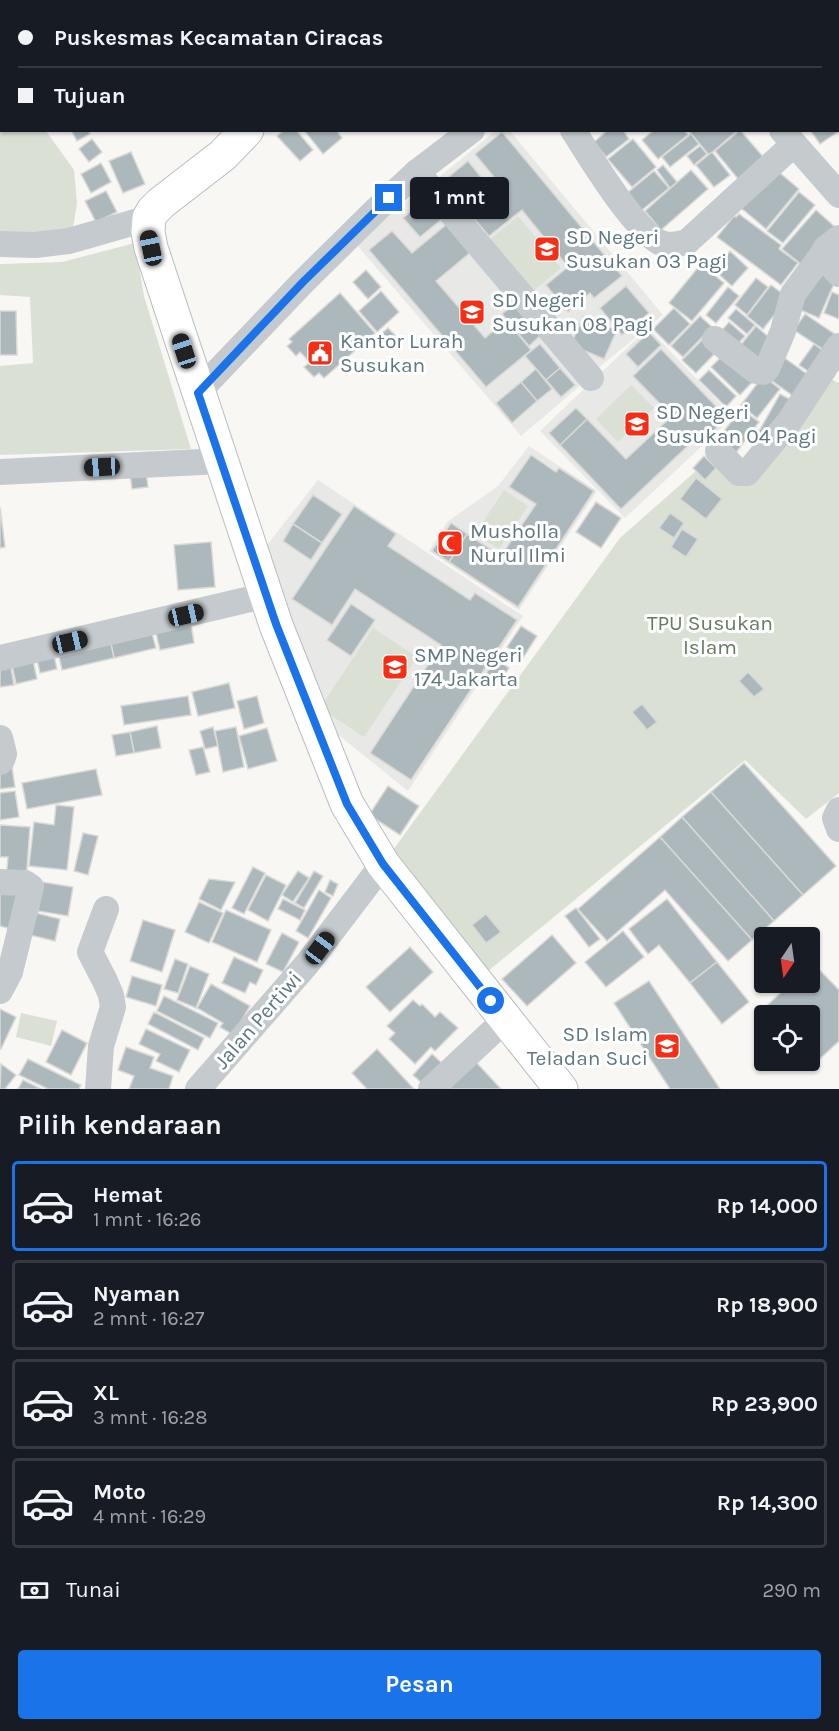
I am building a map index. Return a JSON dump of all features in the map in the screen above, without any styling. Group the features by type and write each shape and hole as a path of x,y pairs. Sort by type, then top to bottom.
{"street":[{"path":"245,132 202,173 161,203 149,218 148,232 151,248 198,393 276,624 347,804 383,864 561,1089"},
{"path":"198,393 310,275 417,172 469,132"},
{"path":"574,132 614,192 648,235 662,244 687,242 693,237 788,137 838,191"},
{"path":"417,172 591,378"},
{"path":"0,244 35,245 69,241 149,218"},
{"path":"830,247 839,274"},
{"path":"715,339 756,371 763,372 767,369 783,331 793,294 830,247"},
{"path":"718,451 739,473 747,473 789,422 839,346"},
{"path":"0,472 221,461"},
{"path":"0,658 267,596"},
{"path":"0,738 4,754 0,762"},
{"path":"839,810 835,818 839,829"},
{"name":"Jalan Pertiwi","path":"198,1089 307,964 383,864"},
{"path":"0,882 25,883 31,887 10,972 0,992"},
{"path":"98,1089 101,1046 113,1007 111,995 90,952 106,909"},
{"path":"431,1089 506,1019"}],"shaded area":[{"name":"SD Negeri Susukan 03 Pagi","path":"494,132 511,132 663,315 591,374 432,183"},
{"name":"SD Negeri Susukan 08 Pagi","path":"423,187 588,379 521,436 356,244"},
{"name":"SD Negeri Susukan 04 Pagi","path":"648,328 733,417 625,518 540,431"},
{"path":"529,446 597,491 519,610 429,551 447,522 498,486"},
{"name":"SMP Negeri 174 Jakarta","path":"318,480 523,616 408,791 316,717 263,550"}],"green space":[{"path":"0,132 47,132 74,170 77,203 73,228 47,236 0,234"},
{"path":"518,216 561,268 531,293 488,241"},
{"path":"135,243 144,296 191,449 0,455 0,366 33,363 30,297 0,295 0,264 62,262"},
{"name":"TPU Susukan Islam","path":"823,375 839,383 839,793 806,819 745,760 482,976 385,861 620,538 714,455 737,478"},
{"path":"631,385 654,408 618,442 596,419"},
{"path":"504,490 528,506 499,549 475,534"},
{"path":"373,628 417,657 364,737 320,708"},
{"path":"21,1013 57,1021 51,1046 16,1037"}],"building":[{"path":"72,132 89,132 90,134 77,141"},
{"path":"282,132 298,132 313,150 300,161 277,136"},
{"path":"306,132 338,132 342,138 323,154"},
{"path":"502,132 622,276 594,298 590,293 568,312 546,285 568,267 522,210 489,236 466,209 498,182 475,154"},
{"path":"606,132 624,132 629,139 606,157 594,142"},
{"path":"652,132 686,132 688,135 658,159 642,140"},
{"path":"690,132 736,132 709,155"},
{"path":"738,132 742,132 765,159 739,180 715,151"},
{"path":"811,132 838,132 820,144"},
{"path":"691,134 699,144 670,167 662,157"},
{"path":"92,139 102,152 89,162 79,149"},
{"path":"633,139 656,167 632,187 608,159"},
{"path":"700,146 707,154 694,165 687,156"},
{"path":"131,152 145,184 123,193 109,161"},
{"path":"712,152 730,175 714,187 696,165"},
{"path":"468,161 488,186 466,204 445,180"},
{"path":"101,163 111,182 91,193 81,174"},
{"path":"663,165 677,182 670,188 657,170"},
{"path":"774,168 799,189 766,229 741,208"},
{"path":"691,170 708,189 661,230 645,211"},
{"path":"654,171 669,188 636,215 621,198"},
{"path":"106,191 117,212 96,222 85,201"},
{"path":"799,192 815,205 783,243 767,231"},
{"path":"425,199 442,219 420,237 403,218"},
{"path":"816,210 835,227 802,265 782,249"},
{"path":"739,214 781,245 779,249 798,263 781,285 717,237 734,216"},
{"path":"447,224 471,252 436,281 485,338 506,320 531,350 486,387 369,250 392,231 412,253"},
{"path":"730,251 748,268 732,286 714,270"},
{"path":"701,264 724,283 692,321 669,303"},
{"path":"814,269 836,279 819,318 796,308"},
{"path":"366,270 381,287 368,299 353,282"},
{"path":"756,278 768,287 747,315 735,305"},
{"path":"771,285 788,298 763,329 747,316"},
{"path":"626,286 649,313 622,335 600,308"},
{"path":"728,287 739,296 716,323 706,315"},
{"path":"381,291 399,312 377,332 359,311"},
{"path":"832,292 839,295 839,319 824,313"},
{"path":"340,293 375,333 324,378 319,373 314,377 304,367 310,362 300,352 296,356 287,346 292,342 289,339"},
{"path":"514,304 541,335 529,346 502,314"},
{"path":"674,308 690,324 669,345 653,329"},
{"path":"736,309 755,325 747,334 728,318"},
{"path":"0,311 16,311 17,355 0,355"},
{"path":"805,314 839,337 830,354 794,330"},
{"path":"583,316 617,330 604,359 571,345"},
{"path":"700,316 712,327 683,357 671,346"},
{"path":"729,322 745,336 733,350 717,336"},
{"path":"756,326 774,342 757,370 735,352"},
{"path":"388,328 395,335 386,342 380,335"},
{"path":"649,332 661,345 638,367 626,354"},
{"path":"707,335 721,347 696,373 682,360"},
{"path":"540,344 560,368 546,380 525,356"},
{"path":"814,344 829,355 814,375 799,365"},
{"path":"661,349 727,418 699,444 694,440 621,509 560,445 587,419 626,459 672,416 633,376"},
{"path":"726,352 755,379 740,395 711,367"},
{"path":"779,354 811,377 796,398 764,375"},
{"path":"560,368 575,385 561,397 546,380"},
{"path":"536,369 552,389 537,401 521,382"},
{"path":"709,370 736,396 726,407 699,380"},
{"path":"763,376 780,389 757,418 741,405"},
{"path":"521,382 537,401 512,423 496,403"},
{"path":"780,394 793,401 771,440 758,433"},
{"path":"576,408 587,419 560,445 549,433"},
{"path":"741,409 759,422 732,458 714,444"},
{"path":"531,455 556,472 559,468 594,491 518,607 449,562 467,534 501,556 536,504 509,487"},
{"path":"704,456 716,468 705,480 693,468"},
{"path":"146,471 148,487 132,489 130,473"},
{"path":"696,478 722,499 706,519 680,499"},
{"path":"313,495 342,514 322,543 293,524"},
{"path":"596,502 621,518 601,548 576,532"},
{"path":"354,506 396,534 388,546 470,600 475,593 517,620 411,780 370,753 441,645 355,589 332,625 292,599"},
{"path":"0,507 5,547 0,548"},
{"path":"670,513 684,523 674,538 659,528"},
{"name":"Musholla Nurul Ilmi","path":"451,523 467,534 449,562 432,551"},
{"path":"293,524 322,543 311,560 283,541"},
{"path":"682,529 698,539 686,557 671,547"},
{"path":"211,542 215,587 178,590 174,545"},
{"path":"351,604 375,620 351,656 327,640"},
{"path":"190,618 194,643 160,650 154,625"},
{"path":"150,626 156,648 114,658 109,635"},
{"path":"521,626 537,636 523,658 507,647"},
{"path":"109,635 114,658 62,670 57,648"},
{"path":"53,651 57,669 40,673 36,655"},
{"path":"496,659 509,668 496,688 482,679"},
{"path":"33,660 37,679 16,684 12,665"},
{"path":"10,662 14,685 0,687 0,664"},
{"path":"748,672 764,689 754,697 739,681"},
{"path":"229,683 235,708 198,716 192,692"},
{"path":"188,696 191,715 124,725 121,706"},
{"path":"257,696 264,723 244,729 237,701"},
{"path":"642,704 657,722 647,730 632,712"},
{"path":"157,726 161,748 134,753 130,732"},
{"path":"213,727 218,746 205,749 200,731"},
{"path":"236,727 244,767 223,772 215,731"},
{"path":"267,728 277,761 248,769 239,736"},
{"path":"130,732 134,753 116,756 112,735"},
{"path":"203,747 210,772 196,775 189,750"},
{"path":"744,763 836,866 803,895 711,792"},
{"path":"12,767 15,787 0,789 0,768"},
{"path":"96,769 102,795 27,809 22,783"},
{"path":"388,786 419,806 400,835 369,815"},
{"path":"15,791 19,817 0,820 0,793"},
{"path":"711,792 803,895 774,921 682,817"},
{"path":"56,805 74,807 67,870 29,866 34,822 54,825"},
{"path":"682,817 774,921 767,927 754,927 752,940 660,837"},
{"path":"0,825 30,827 26,882 6,880 8,857 0,857"},
{"path":"83,833 98,836 88,875 74,871"},
{"path":"660,837 752,940 728,961 665,890 607,941 578,909"},
{"path":"253,867 265,873 244,914 232,908"},
{"path":"298,871 309,878 293,902 282,895"},
{"path":"314,871 323,876 304,908 295,903"},
{"path":"266,875 286,885 268,921 248,910"},
{"path":"209,879 235,882 221,910 199,899"},
{"path":"330,880 338,884 333,896 325,892"},
{"path":"42,882 73,887 68,916 38,911"},
{"path":"0,885 26,892 15,930 0,926"},
{"path":"319,890 331,898 308,938 296,931"},
{"path":"283,899 305,910 300,920 278,909"},
{"path":"667,899 717,962 690,983 659,945 648,954 629,929"},
{"path":"199,902 223,913 209,943 185,932"},
{"path":"576,908 600,939 589,947 565,916"},
{"path":"226,910 271,930 257,962 212,942"},
{"path":"36,913 60,919 55,941 30,935"},
{"path":"486,914 501,932 486,943 472,925"},
{"path":"143,920 175,930 162,972 130,961"},
{"path":"623,931 644,957 606,987 585,962"},
{"path":"282,933 299,942 283,972 266,964"},
{"path":"552,935 576,963 527,1006 502,979"},
{"path":"410,947 433,972 390,1012 366,987"},
{"path":"234,957 263,970 256,985 250,982 245,993 222,983"},
{"path":"175,959 188,964 178,993 164,989"},
{"path":"717,962 749,1002 722,1024 690,983"},
{"path":"190,966 209,974 196,1008 177,1000"},
{"path":"820,970 839,990 839,1041 820,1059 820,1005 768,1005 780,993 820,993"},
{"path":"132,976 162,985 156,1006 126,997"},
{"name":"SD Islam Teladan Suci","path":"649,981 720,1089 670,1089 614,1003"},
{"path":"211,984 250,1006 233,1035 220,1027 223,1023 197,1008"},
{"path":"164,996 218,1023 210,1038 157,1011"},
{"path":"413,1000 420,1006 422,1004 435,1017 440,1012 458,1028 435,1051 431,1047 415,1064 389,1039 395,1033 387,1026"},
{"path":"0,1009 16,1017 1,1049 0,1049"},
{"path":"154,1012 204,1038 198,1050 148,1024"},
{"path":"146,1029 190,1050 179,1072 156,1061 160,1054 139,1044"},
{"path":"62,1030 87,1043 71,1075 46,1062"},
{"path":"126,1047 154,1057 150,1068 173,1076 169,1089 129,1089 134,1076 118,1070"},
{"path":"377,1049 414,1089 367,1089 352,1073"},
{"path":"432,1054 445,1066 426,1087 413,1075"},
{"path":"28,1059 81,1085 79,1089 48,1089 19,1075"},
{"path":"474,1060 501,1089 442,1089"},
{"path":"1,1064 16,1075 5,1089 0,1089"},
{"path":"23,1080 41,1089 18,1089"}],"place":[{"name":"SD Negeri Susukan 03 Pagi","path":"547,249"},
{"name":"SD Negeri Susukan 08 Pagi","path":"472,312"},
{"name":"Kantor Lurah Susukan","path":"320,353"},
{"name":"SD Negeri Susukan 04 Pagi","path":"637,424"},
{"name":"Musholla Nurul Ilmi","path":"450,543"},
{"name":"SMP Negeri 174 Jakarta","path":"395,667"},
{"name":"SD Islam Teladan Suci","path":"667,1046"}],"route":[{"path":"389,198 251,335 198,393 276,624 347,804 383,864 491,1001"}]}
